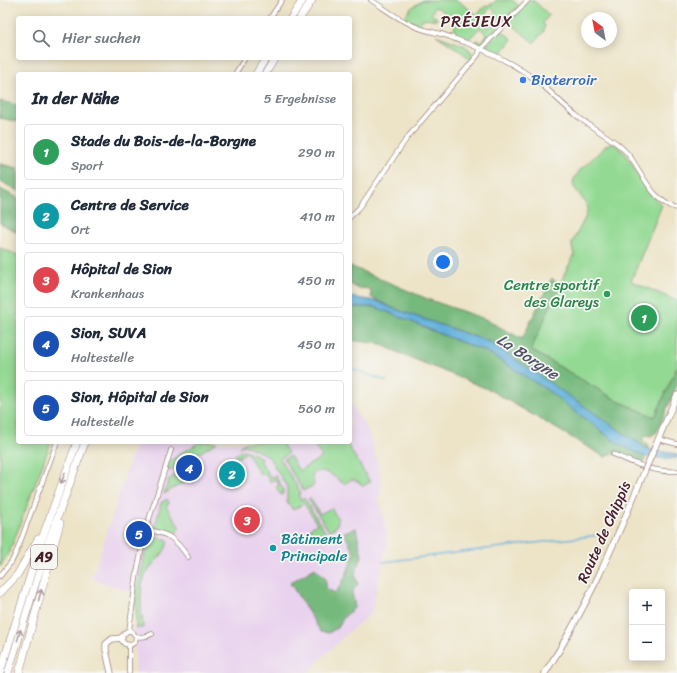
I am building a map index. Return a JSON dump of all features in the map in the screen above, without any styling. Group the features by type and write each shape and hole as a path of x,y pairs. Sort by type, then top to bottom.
{"highway":[{"path":"292,16 303,0"},
{"path":"301,16 312,0"},
{"path":"257,72 265,60"},
{"path":"266,72 274,60"},
{"name":"A9","path":"0,673 28,579 50,513 76,444"},
{"name":"A9","path":"8,673 40,566 84,444"},
{"path":"19,673 74,469"},
{"path":"0,592 9,584 20,570 50,513"}],"street":[{"path":"271,16 282,0"},
{"path":"371,0 411,25 451,37 506,61 528,74 575,115 617,144 630,157 642,178 654,193 666,204 677,208"},
{"path":"352,214 360,207 407,138 478,56 480,50 528,0"},
{"path":"237,72 244,60"},
{"name":"Route de Chippis","path":"545,673 588,598 677,395"},
{"path":"658,439 677,444"},
{"path":"0,576 12,560 18,548 56,444"},
{"path":"129,631 137,572 146,529 171,450"},
{"path":"613,454 650,470 677,471"},
{"path":"146,529 163,534 173,539 179,544 188,557"},
{"path":"129,645 125,644 122,638 124,632 133,632 136,636 148,636 152,634"},
{"path":"129,645 135,642 136,636"},
{"path":"111,673 106,644 112,639 122,638"},
{"path":"129,645 129,673"}],"shaded area":[{"path":"352,405 369,433 382,480 379,500 388,540 371,613 341,639 307,673 136,673 134,627 136,593 92,579 135,444 352,444"}],"green space":[{"path":"423,0 457,0 477,15 484,7 494,3 496,0 513,0 519,6 502,22 493,15 496,12 491,8 486,12 490,17 484,23 489,28 495,22 500,25 479,46 474,44 477,40 480,42 487,35 480,28 467,41 453,35 456,30 454,29 456,23 444,16 445,14 440,9 435,7 431,14 437,18 436,20 425,18 421,19 420,26 404,18 411,8"},
{"path":"530,0 533,0 549,15 543,23 545,26 544,31 534,43 508,21"},
{"path":"501,30 512,39 500,55 489,50 487,48 487,44"},
{"path":"436,35 465,46 471,51 474,58 472,61 463,53"},
{"path":"0,101 16,105 16,122 0,119"},
{"name":"Centre sportif des Glareys","path":"611,143 622,150 645,188 662,205 631,281 677,301 677,367 655,417 618,401 531,350 574,255 572,243 585,218 588,208 574,187 574,179 580,170"},
{"path":"0,164 16,168 16,190 0,181"},
{"path":"0,189 16,197 16,232 0,223"},
{"path":"0,248 16,254 16,444 50,444 10,551 0,567"},
{"path":"352,267 430,300 485,319 522,339 552,278 559,286 531,350 618,401 655,417 677,367 677,385 657,432 651,436 645,435 643,441 648,445 648,449 585,408 490,342 392,308 371,297 371,291 364,288 359,289 352,285"},
{"path":"352,307 375,307 487,352 547,390 617,443 646,457 642,465 615,452 605,457 490,390 380,344 352,340"},
{"path":"197,444 214,444 170,471 167,470 171,461"},
{"path":"243,444 282,444 288,453 280,459 301,493 298,495 301,500 304,498 326,533 315,540 309,532 311,530 310,528 317,524 304,503 293,510 287,502 287,487 268,456 250,447 243,445 239,447"},
{"path":"314,444 347,444 370,482 363,486 359,482 352,479 344,484 332,475 320,471 312,475 314,485 303,491 284,459 290,456 299,471 322,457"},
{"path":"243,450 262,458 260,460 261,462 271,478 275,475 283,489 283,494 281,495 276,487 279,485 275,479 270,482 266,475 259,473 247,452 237,458 235,455"},
{"path":"183,471 188,480 164,494 169,479"},
{"path":"310,498 320,514 331,508 338,519 337,526 329,531 308,499"},
{"path":"167,499 169,503 166,506 180,528 174,535 155,528 161,503"},
{"path":"356,528 362,556 355,574 358,584 352,592 355,607 344,617 338,627 329,633 321,632 290,583 315,568 325,578 327,589 335,593 344,579 354,553 344,532"},
{"path":"150,534 168,540 164,552 150,568 143,582 141,613 143,628 136,628 136,593"}],"water":[{"path":"352,297 377,301 392,308 490,342 647,449 677,454 677,458 669,459 646,457 617,443 547,390 487,352 375,307 352,307"}],"waterway":[{"path":"352,369 386,381"},
{"path":"383,562 607,534"}],"place":[{"name":"Bioterroir","path":"523,80"},
{"name":"Centre sportif des Glareys","path":"607,294"},
{"name":"Stade du Bois-de-la-Borgne","path":"644,318"},
{"name":"Sion, SUVA","path":"189,468"},
{"name":"Centre de Service","path":"232,474"},
{"name":"Hôpital de Sion","path":"247,520"},
{"name":"Sion, Hôpital de Sion","path":"139,534"},
{"name":"Bâtiment Principale","path":"273,548"}],"district":[{"name":"PRÉJEUX","path":"477,21"}],"water label":[{"name":"La Borgne","path":"528,356"}]}
